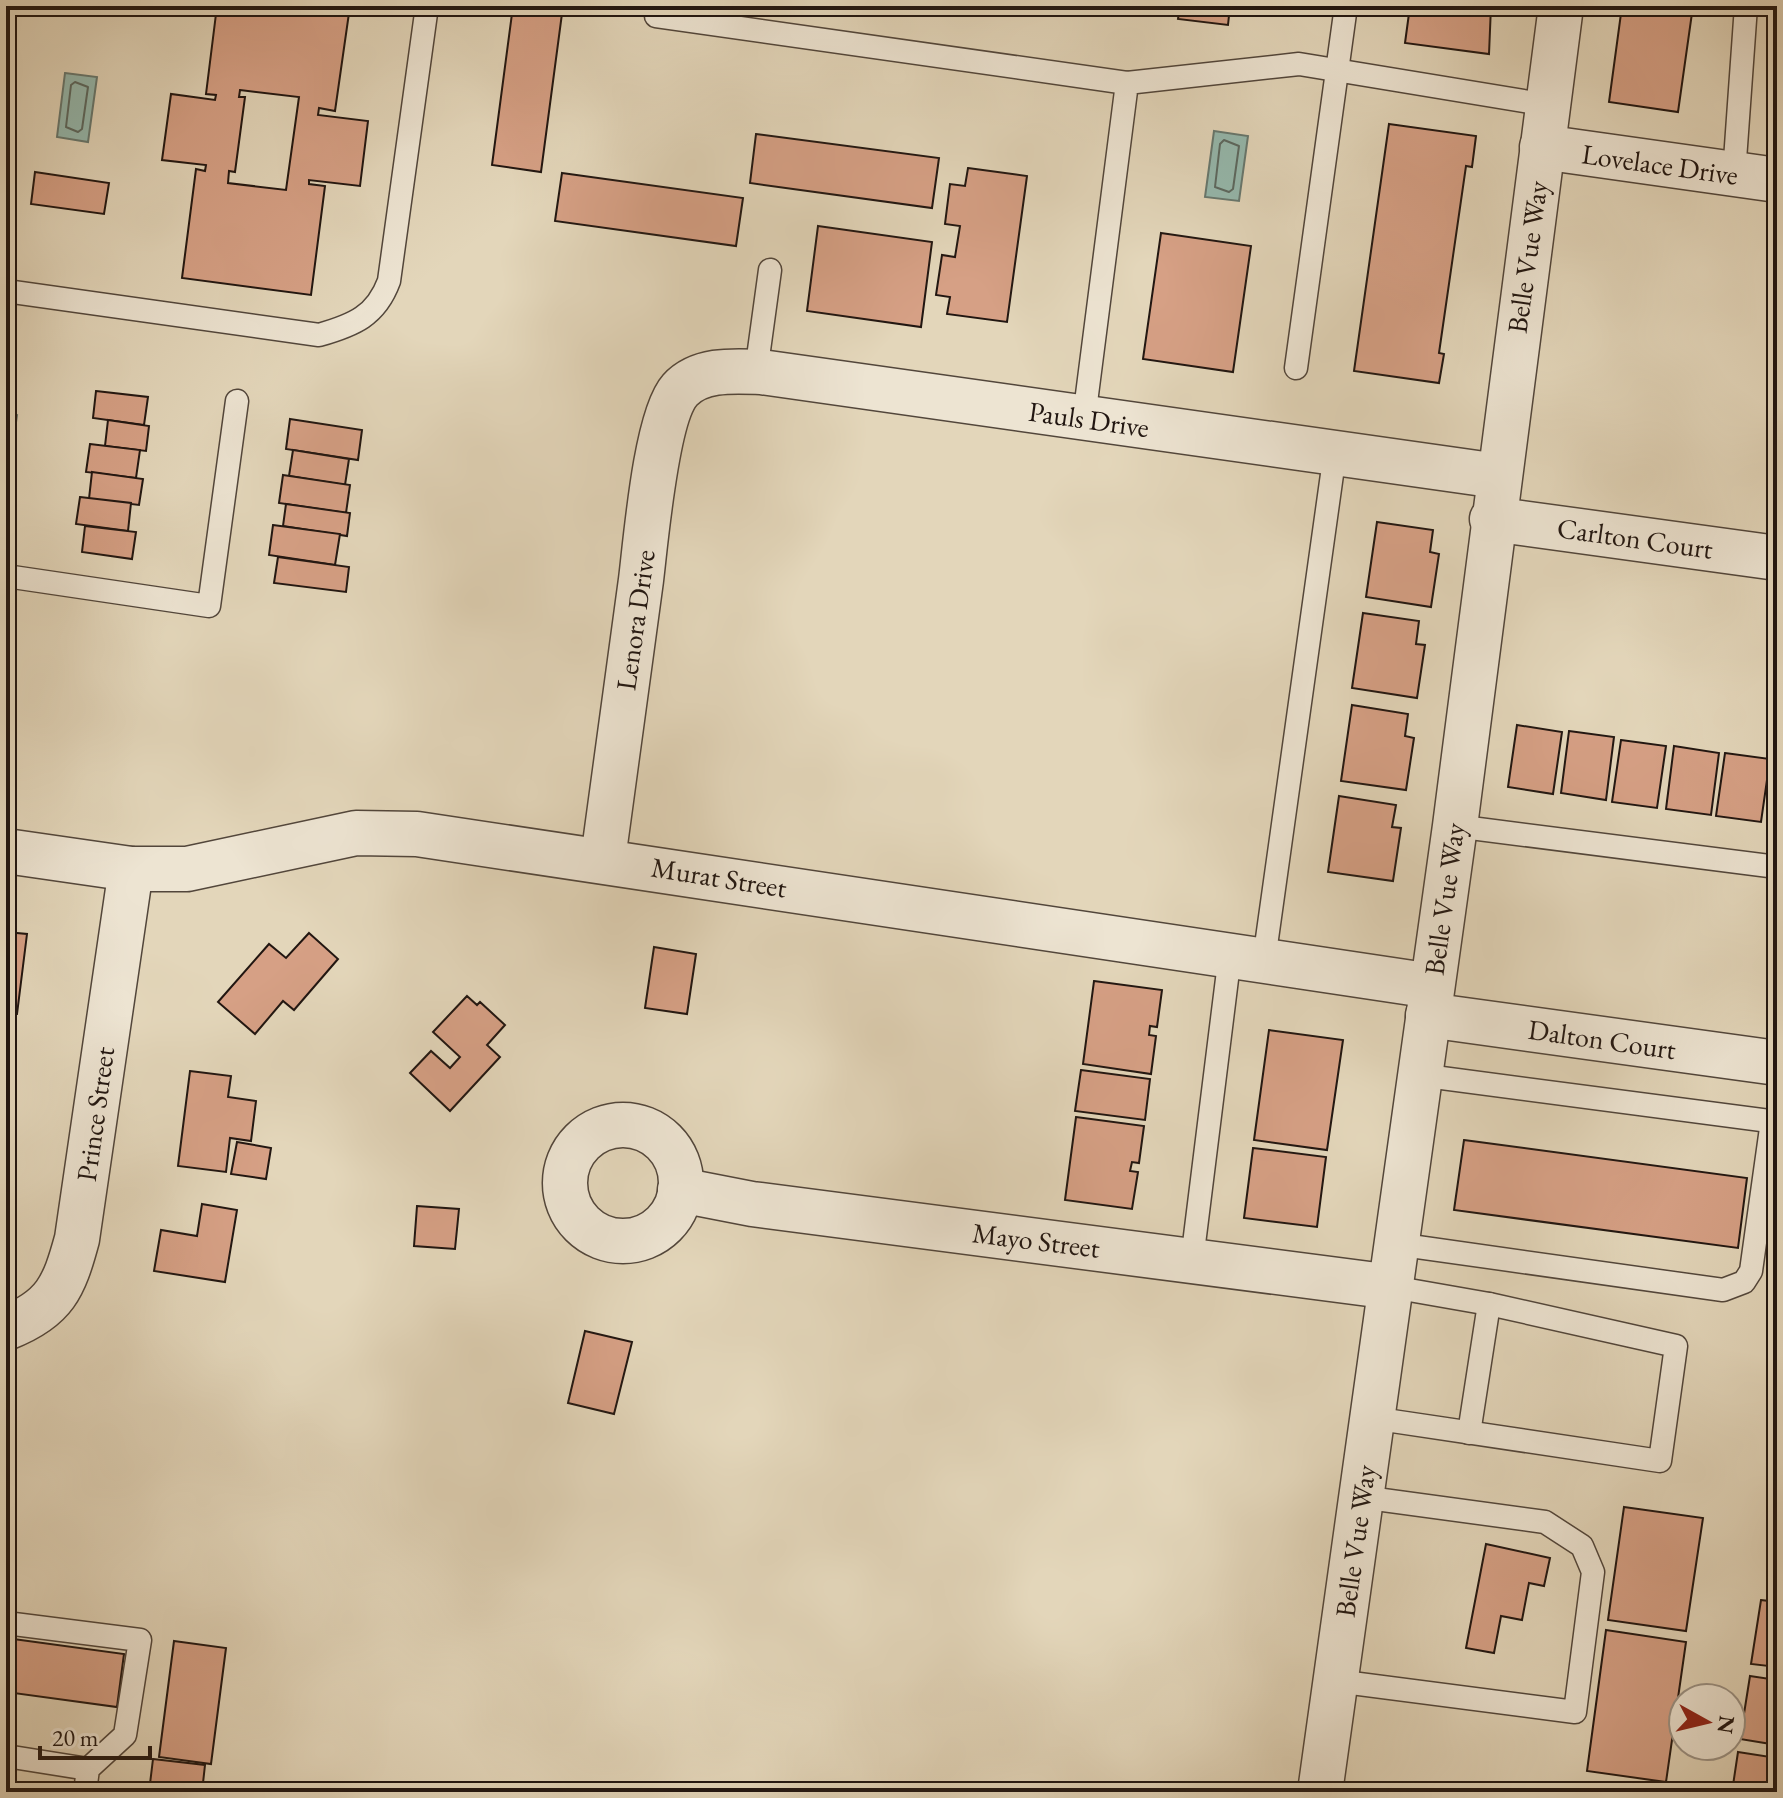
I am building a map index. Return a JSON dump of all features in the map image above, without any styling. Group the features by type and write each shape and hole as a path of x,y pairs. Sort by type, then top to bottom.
{"street":[{"name":"Belle Vue Way","path":"1320,1792 1455,826 1492,519 1561,6"},
{"name":"Lovelace Drive","path":"1542,147 1777,180"},
{"name":"Pauls Drive","path":"683,387 722,371 756,372 1498,476"},
{"name":"Lenora Drive","path":"603,859 653,493 671,402 683,387"},
{"name":"Carlton Court","path":"1492,519 1777,558"},
{"name":"Murat Street","path":"6,851 131,869 187,869 356,833 417,834 603,859 1247,958 1430,1000"},
{"name":"Prince Street","path":"6,1328 48,1306 65,1281 73,1253 131,869"},
{"name":"Dalton Court","path":"1430,1000 1777,1063"},
{"name":"Mayo Street","path":"680,1190 752,1204 1392,1287"}],"lane":[{"path":"6,291 319,335 367,316 382,300 389,281 427,6"},
{"path":"657,6 656,16 1127,83 1299,64 1548,105"},
{"path":"1296,368 1346,6"},
{"path":"1734,174 1746,6"},
{"path":"1084,418 1127,83"},
{"path":"756,372 770,270"},
{"path":"6,576 209,606 237,401"},
{"path":"1192,1260 1335,453"},
{"path":"1455,826 1777,867"},
{"path":"1396,1244 1723,1290 1744,1282 1751,1271 1774,1122 1419,1075"},
{"path":"1372,1418 1660,1461 1676,1346 1489,1304 1392,1287"},
{"path":"1469,1433 1489,1304"},
{"path":"1336,1681 1575,1712 1593,1572 1582,1546 1545,1522 1361,1497"},
{"path":"6,1623 140,1640 125,1735 88,1769 85,1792"},
{"path":"6,1756 88,1769"}],"water":[{"path":"65,73 97,77 88,142 57,137"},
{"path":"1214,131 1248,136 1239,201 1205,197"},
{"path":"6,413 17,415 8,480 6,480"}],"building":[{"path":"217,6 350,6 335,111 319,108 318,115 368,121 360,186 309,180 309,184 325,186 311,295 182,278 196,169 205,171 206,165 162,160 171,94 215,100 216,95 206,94","holes":["240,90 299,97 286,190 228,183 229,171 235,172 245,97 239,97"]},
{"path":"513,6 563,6 541,172 492,165"},
{"path":"1180,6 1230,6 1228,25 1178,19"},
{"path":"1410,6 1491,6 1489,54 1405,43"},
{"path":"1622,6 1693,6 1678,112 1609,102"},
{"path":"1389,124 1476,136 1472,167 1466,166 1439,353 1444,354 1439,383 1354,371"},
{"path":"756,134 939,158 932,208 750,183"},
{"path":"968,168 1027,176 1007,322 947,314 950,297 936,295 942,255 955,257 960,226 945,224 950,184 965,186"},
{"path":"35,172 109,183 104,214 31,204"},
{"path":"562,173 743,198 736,246 555,221"},
{"path":"818,226 932,242 921,327 807,311"},
{"path":"1161,233 1251,246 1233,372 1143,359"},
{"path":"96,391 148,397 144,425 93,418"},
{"path":"290,419 362,430 358,460 286,449"},
{"path":"108,420 149,426 146,451 105,446"},
{"path":"90,444 140,450 136,478 86,472"},
{"path":"293,450 349,459 345,485 289,476"},
{"path":"92,472 143,479 139,505 89,499"},
{"path":"283,475 350,485 346,513 279,503"},
{"path":"80,497 131,503 128,531 76,524"},
{"path":"286,504 350,513 347,536 283,526"},
{"path":"1377,522 1433,530 1430,552 1439,554 1431,607 1366,597"},
{"path":"273,525 340,534 335,565 269,555"},
{"path":"85,526 136,532 132,559 82,552"},
{"path":"278,557 349,567 346,592 274,583"},
{"path":"1363,613 1419,621 1416,644 1425,645 1417,698 1352,688"},
{"path":"1352,705 1408,714 1405,736 1414,738 1406,790 1341,781"},
{"path":"1517,725 1562,732 1553,794 1508,787"},
{"path":"1569,731 1614,737 1606,800 1561,793"},
{"path":"1621,740 1666,746 1657,808 1612,802"},
{"path":"1674,746 1719,753 1711,815 1666,809"},
{"path":"1725,753 1770,759 1761,822 1716,816"},
{"path":"1777,766 1777,824 1769,823"},
{"path":"1339,796 1396,805 1392,827 1401,828 1393,881 1328,872"},
{"path":"6,932 27,934 17,1014 6,1013"},
{"path":"309,933 338,959 294,1010 283,1001 255,1034 218,1002 269,944 286,958"},
{"path":"654,947 696,954 687,1014 645,1008"},
{"path":"1094,981 1162,990 1157,1027 1150,1026 1149,1035 1156,1036 1151,1074 1083,1064"},
{"path":"467,996 477,1005 480,1002 505,1025 487,1045 500,1057 450,1111 410,1073 431,1051 450,1068 460,1057 433,1032"},
{"path":"1269,1030 1343,1040 1327,1150 1254,1140"},
{"path":"1081,1070 1150,1079 1145,1120 1075,1111"},
{"path":"190,1071 231,1076 228,1097 256,1101 251,1141 230,1138 226,1172 178,1166"},
{"path":"1076,1117 1144,1126 1139,1163 1132,1162 1130,1171 1138,1172 1132,1209 1065,1200"},
{"path":"6,1140 11,1141 8,1170 6,1170"},
{"path":"1464,1140 1747,1178 1738,1248 1454,1210"},
{"path":"237,1142 271,1148 266,1179 231,1174"},
{"path":"1253,1148 1326,1157 1317,1227 1244,1218"},
{"path":"202,1204 237,1210 225,1282 154,1271 161,1230 197,1236"},
{"path":"417,1206 459,1209 455,1249 414,1246"},
{"path":"585,1331 632,1342 614,1414 568,1403"},
{"path":"1624,1507 1703,1518 1686,1631 1608,1620"},
{"path":"1486,1544 1550,1558 1544,1586 1529,1583 1522,1620 1501,1616 1494,1653 1466,1648"},
{"path":"1761,1600 1777,1602 1777,1667 1751,1664"},
{"path":"1606,1630 1686,1642 1680,1682 1667,1682 1669,1762 1666,1782 1587,1771"},
{"path":"6,1638 124,1654 117,1707 6,1692"},
{"path":"174,1641 226,1648 211,1764 159,1757"},
{"path":"1750,1676 1777,1680 1777,1745 1747,1740"},
{"path":"1747,1753 1777,1758 1777,1792 1732,1792 1736,1762 1747,1762"},
{"path":"153,1759 205,1765 202,1792 149,1792"}]}
